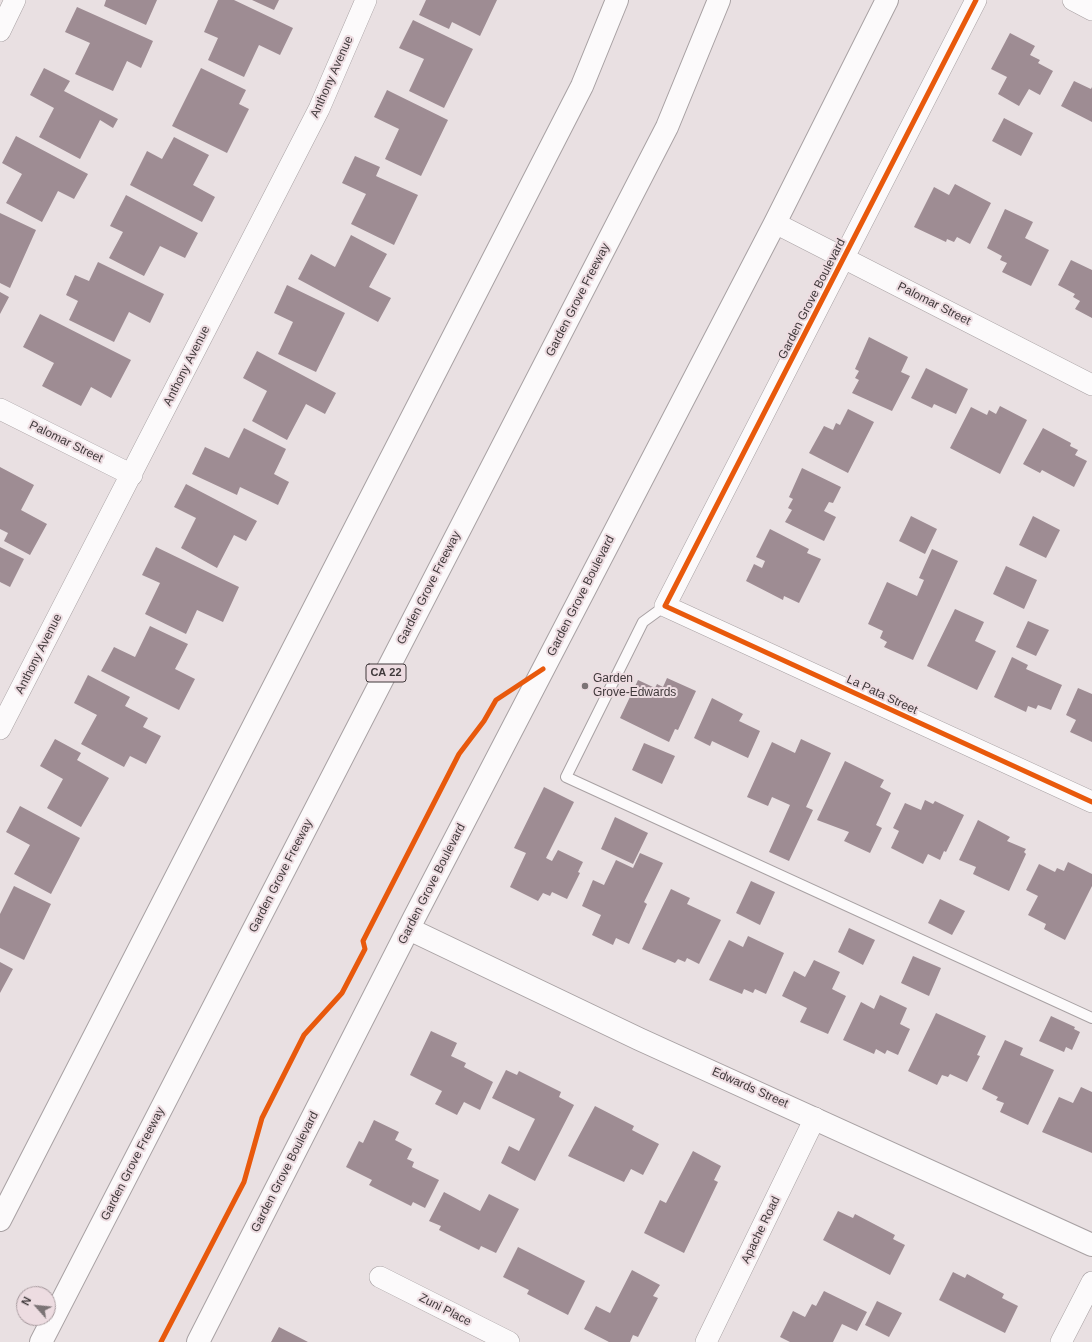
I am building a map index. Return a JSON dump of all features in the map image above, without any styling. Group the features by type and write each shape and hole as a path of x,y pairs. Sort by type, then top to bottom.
{"main road":[{"path":"0,1220 582,86 618,0"},
{"name":"Garden Grove Freeway","path":"41,1342 667,126 719,0"},
{"name":"Garden Grove Boulevard","path":"198,1342 408,929 775,223 887,0"},
{"name":"Edwards Street","path":"408,929 639,1038 1092,1245"}],"street":[{"path":"0,31 15,0"},
{"name":"Anthony Avenue","path":"0,729 319,109 366,0"},
{"name":"Garden Grove Boulevard","path":"665,606 976,0"},
{"path":"1073,0 1092,10"},
{"name":"Palomar Street","path":"775,223 1092,385"},
{"name":"Palomar Street","path":"0,409 132,475"},
{"name":"La Pata Street","path":"665,606 1092,802"},
{"name":"Apache Road","path":"706,1342 815,1118"},
{"name":"Zuni Place","path":"380,1277 509,1342"},
{"path":"1061,1342 1092,1282"}],"lane":[{"path":"665,606 643,622 566,777 1092,1018"}],"building":[{"path":"106,0 157,0 146,25 104,6"},
{"path":"218,0 234,0 293,28 280,55 259,45 244,77 208,60 218,38 204,32"},
{"path":"252,0 279,0 274,10"},
{"path":"426,0 497,0 480,36 452,22 449,29 419,15"},
{"path":"77,7 153,41 141,68 127,61 113,91 75,74 90,43 65,32"},
{"path":"413,20 473,49 444,108 409,91 424,59 399,48"},
{"path":"1010,33 1035,46 1030,55 1040,60 1038,63 1053,71 1040,95 1029,89 1019,106 998,94 1007,77 991,69"},
{"path":"44,68 70,81 64,91 118,119 113,128 100,120 80,159 39,137 54,108 30,95"},
{"path":"201,68 246,90 239,104 249,109 227,153 172,126"},
{"path":"1074,81 1091,89 1092,87 1092,122 1061,106"},
{"path":"387,90 448,120 421,176 385,159 399,129 374,117"},
{"path":"1004,118 1033,133 1021,156 992,141"},
{"path":"16,136 88,174 74,199 58,191 42,222 6,203 22,174 2,163"},
{"path":"174,137 209,155 193,185 215,197 202,222 130,185 147,151 162,159"},
{"path":"355,156 380,167 376,176 418,195 394,245 351,224 366,194 342,183"},
{"path":"955,184 991,203 970,244 957,237 954,242 947,239 946,242 914,227 934,187 949,195"},
{"path":"126,195 198,233 185,258 160,246 144,276 109,258 123,232 110,226"},
{"path":"1005,209 1033,222 1025,238 1049,250 1031,286 1002,272 1007,263 1000,260 1002,256 987,248"},
{"path":"0,213 36,230 10,288 0,283"},
{"path":"351,235 387,254 369,287 391,298 378,322 298,279 311,254 335,267"},
{"path":"1071,260 1092,270 1092,318 1075,309 1080,301 1073,297 1075,294 1058,285"},
{"path":"98,262 164,294 150,323 129,312 114,342 69,320 78,301 66,295 75,275 89,281"},
{"path":"287,285 345,313 316,372 278,354 293,322 274,313"},
{"path":"0,292 9,297 0,314"},
{"path":"40,314 131,360 111,398 91,387 81,406 42,386 54,363 23,347"},
{"path":"869,337 908,357 901,372 910,376 892,411 852,393 859,380 855,378 859,371 855,369"},
{"path":"257,351 336,393 325,414 306,404 287,440 252,421 267,391 243,378"},
{"path":"926,368 968,389 956,414 934,404 932,408 911,398"},
{"path":"1000,406 1027,420 1000,474 950,448 971,407 987,415 989,410 996,414"},
{"path":"848,409 874,422 848,473 809,453 824,426 833,430 836,423 840,425"},
{"path":"244,428 286,449 274,474 289,482 278,505 240,487 237,495 192,474 205,447 229,458"},
{"path":"1043,428 1071,443 1070,446 1078,450 1075,455 1087,461 1074,487 1042,470 1040,473 1023,464"},
{"path":"0,467 34,485 21,510 47,524 30,555 4,541 8,533 0,529"},
{"path":"802,468 841,487 833,503 829,502 824,511 836,517 824,541 785,522 792,510 788,508 793,499 789,497"},
{"path":"186,484 257,521 246,541 234,535 217,568 181,548 196,518 174,507"},
{"path":"911,516 937,529 925,554 899,541"},
{"path":"1033,516 1060,530 1046,558 1019,545"},
{"path":"770,529 809,549 807,553 821,559 799,603 784,596 783,600 746,581 754,564 762,568 765,561 756,557"},
{"path":"0,547 24,559 10,587 0,582"},
{"path":"156,547 239,587 223,622 197,610 186,634 145,614 160,583 142,575"},
{"path":"932,549 958,561 913,660 884,647 887,642 880,638 883,631 868,624 887,582 917,596 924,580 919,578"},
{"path":"1006,566 1037,580 1024,609 993,594"},
{"path":"955,609 984,622 975,641 996,651 977,690 927,666"},
{"path":"1028,621 1049,630 1036,656 1016,647"},
{"path":"150,626 188,644 175,669 195,679 179,710 101,671 114,647 135,657"},
{"path":"1012,657 1028,665 1026,669 1062,685 1051,710 1038,705 1036,709 1028,706 1026,712 994,697"},
{"path":"88,675 130,697 125,706 148,718 143,727 161,736 146,764 130,756 124,767 81,744 97,715 74,703"},
{"path":"667,678 696,691 678,730 675,729 669,742 620,718 638,680 655,688 657,684 663,687"},
{"path":"1078,688 1092,694 1092,742 1070,732 1076,720 1066,715"},
{"path":"712,698 743,714 739,721 760,731 748,758 712,741 710,746 694,738"},
{"path":"55,739 81,753 77,760 109,778 81,827 47,808 63,779 40,766"},
{"path":"801,739 831,753 806,807 813,810 789,861 769,852 790,805 772,797 768,806 747,797 772,742 795,753"},
{"path":"644,743 675,756 662,784 632,770"},
{"path":"845,761 884,780 880,787 891,793 876,825 882,828 870,853 844,841 849,832 817,820"},
{"path":"544,787 574,802 546,858 552,861 558,850 583,862 578,872 580,873 567,899 552,892 550,896 543,893 538,901 510,887 526,853 514,848"},
{"path":"925,800 933,804 935,801 964,815 946,852 944,851 940,860 928,854 923,864 891,848 899,831 893,828 905,803 921,810"},
{"path":"20,806 80,838 51,894 14,874 30,845 6,832"},
{"path":"615,817 648,833 633,864 601,849"},
{"path":"978,820 1010,837 1007,841 1026,849 1024,852 1026,854 1009,891 973,874 976,867 959,860"},
{"path":"640,853 663,863 644,902 647,904 629,944 616,938 613,945 592,935 601,915 582,906 593,880 604,885 616,860 633,868"},
{"path":"1068,862 1092,874 1092,886 1065,940 1044,929 1046,924 1028,915 1038,896 1026,890 1039,864 1055,872 1057,868 1064,871"},
{"path":"751,881 775,892 760,925 736,913"},
{"path":"14,886 51,904 24,960 0,948 0,914"},
{"path":"671,889 690,898 687,904 721,920 699,964 687,958 685,962 678,959 675,963 642,949"},
{"path":"940,899 965,911 952,935 928,923"},
{"path":"849,928 875,940 863,965 838,952"},
{"path":"748,936 784,953 766,994 755,989 753,993 744,989 742,994 709,980 729,940 743,947"},
{"path":"913,956 941,968 929,996 901,983"},
{"path":"814,960 840,972 832,989 846,996 828,1034 800,1022 807,1008 782,996 794,971 805,977"},
{"path":"0,962 13,969 0,993"},
{"path":"880,995 907,1008 900,1024 910,1029 898,1055 887,1050 885,1054 876,1049 874,1054 843,1040 861,1002 874,1009"},
{"path":"936,1013 986,1036 977,1055 980,1056 967,1082 950,1074 948,1077 942,1075 937,1085 908,1071"},
{"path":"1051,1016 1075,1027 1074,1029 1080,1032 1072,1050 1066,1047 1064,1052 1039,1041"},
{"path":"431,1031 457,1043 451,1056 466,1063 464,1067 493,1082 480,1110 464,1102 457,1115 435,1104 442,1091 410,1075"},
{"path":"1005,1040 1023,1048 1020,1055 1054,1070 1028,1125 1000,1112 1004,1103 996,1100 998,1097 982,1089"},
{"path":"506,1070 517,1075 519,1071 561,1092 559,1097 574,1105 535,1181 501,1163 509,1146 519,1151 535,1119 492,1098"},
{"path":"1081,1087 1092,1092 1092,1153 1042,1132 1059,1097 1073,1103"},
{"path":"595,1106 634,1126 632,1130 659,1144 643,1175 631,1169 624,1182 568,1156"},
{"path":"374,1120 399,1132 395,1140 412,1149 407,1159 414,1162 412,1167 439,1180 425,1208 413,1202 411,1206 369,1185 372,1180 346,1167 359,1141 363,1143"},
{"path":"693,1151 721,1166 714,1180 718,1182 684,1253 644,1233 660,1200 666,1203"},
{"path":"444,1192 480,1211 489,1194 519,1209 496,1253 481,1246 479,1250 439,1230 441,1226 429,1221"},
{"path":"838,1211 853,1218 855,1214 895,1235 893,1239 905,1245 890,1275 823,1240"},
{"path":"518,1247 585,1281 568,1315 527,1294 529,1290 503,1277"},
{"path":"632,1270 660,1285 653,1296 658,1298 638,1337 633,1335 630,1342 609,1342 584,1329 596,1306 610,1313"},
{"path":"953,1272 965,1278 967,1274 1004,1294 1002,1298 1018,1306 1005,1333 939,1300"},
{"path":"824,1291 867,1312 857,1331 842,1324 833,1342 790,1342 780,1337 793,1311 805,1317 812,1304 816,1306"},
{"path":"877,1301 902,1313 889,1337 865,1325"},
{"path":"279,1327 308,1342 271,1342"}],"cycle path":[{"path":"976,0 665,606 1092,802"},
{"path":"161,1342 244,1182 262,1118 304,1035 342,993 365,949 363,941 459,754 484,721 496,700 543,669"}],"place":[{"name":"Garden Grove-Edwards","path":"585,686"}]}
